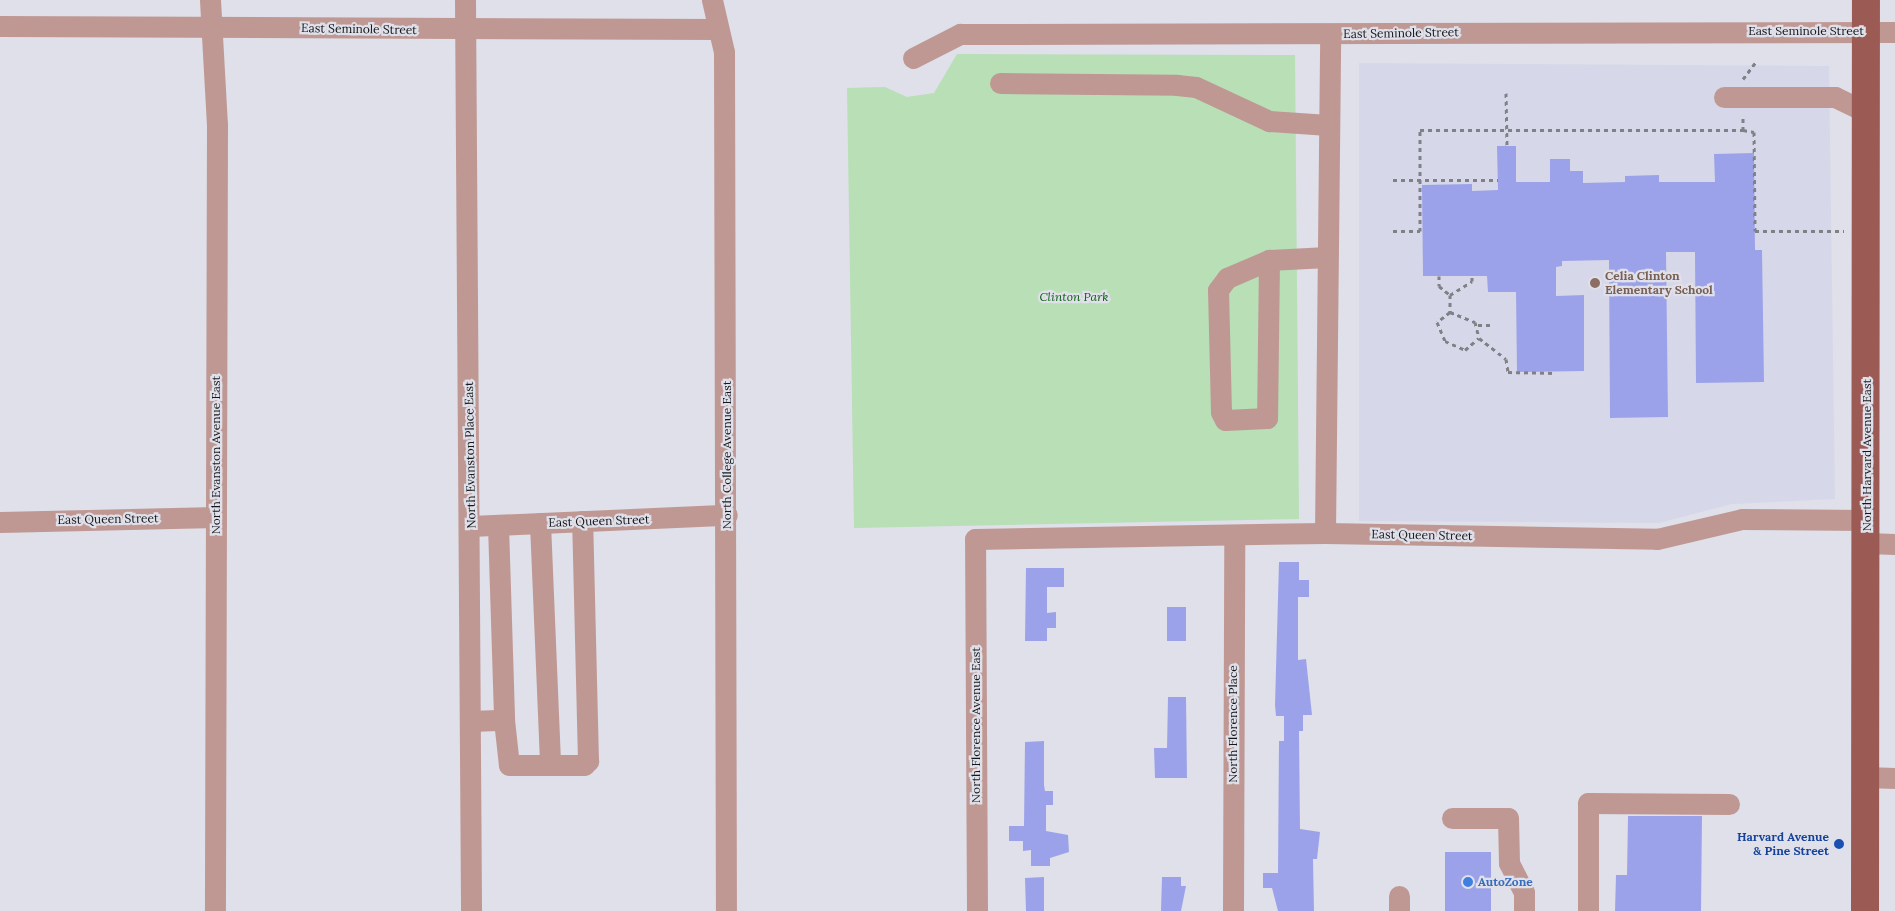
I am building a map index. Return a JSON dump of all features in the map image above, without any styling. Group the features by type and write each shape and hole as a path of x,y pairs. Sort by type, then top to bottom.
{"main road":[{"name":"North Harvard Avenue East","path":"1866,0 1866,911"}],"street":[{"name":"North Evanston Avenue East","path":"210,0 210,27 217,124 215,911"},
{"name":"North Evanston Place East","path":"465,0 471,526 471,911"},
{"name":"North College Avenue East","path":"712,0 724,52 727,515 726,911"},
{"name":"East Seminole Street","path":"0,26 465,30 717,28"},
{"name":"East Seminole Street","path":"913,58 960,34 1895,32"},
{"path":"1325,533 1330,34"},
{"path":"1000,83 1187,86 1269,120 1328,125"},
{"path":"1733,97 1835,97 1866,112"},
{"path":"1269,260 1267,418 1225,420 1220,412 1218,290 1227,278 1269,260 1327,257"},
{"name":"East Queen Street","path":"471,526 727,515"},
{"name":"East Queen Street","path":"0,522 216,517"},
{"name":"East Queen Street","path":"975,539 1234,537 1325,533 1657,539 1742,519 1866,532 1895,544"},
{"path":"498,525 504,720 509,765 584,766 588,761 582,521"},
{"path":"540,523 550,765"},
{"name":"North Florence Place","path":"1233,911 1234,537"},
{"name":"North Florence Avenue East","path":"975,539 977,911"},
{"path":"471,721 504,720"},
{"path":"1866,778 1895,778"},
{"path":"1588,911 1588,803 1729,804"},
{"path":"1452,818 1508,818 1509,863 1524,892 1524,911"}],"path":[{"path":"1743,130 1733,97 1743,74 1756,62"},
{"path":"1506,93 1507,146"},
{"path":"1393,230 1420,230 1420,130 1743,130 1754,132 1755,231 1848,230"},
{"path":"1393,180 1498,180"},
{"path":"1439,276 1439,286 1450,295"},
{"path":"1450,295 1472,281 1472,276"},
{"path":"1450,295 1450,312"},
{"path":"1450,312 1467,316 1478,325 1493,325"},
{"path":"1450,312 1437,322 1445,341 1465,350 1479,338"},
{"path":"1478,325 1479,338 1506,359 1508,372 1555,373"}],"shaded area":[{"name":"Celia Clinton Elementary School","path":"1359,63 1829,66 1835,499 1732,504 1659,523 1359,521"}],"green space":[{"name":"Clinton Park","path":"957,54 1295,55 1299,519 854,528 847,88 885,87 907,97 934,93"}],"building":[{"path":"1497,146 1516,146 1516,182 1550,182 1550,159 1570,159 1570,171 1583,171 1583,183 1625,182 1625,176 1659,175 1659,182 1715,182 1714,154 1754,153 1755,250 1762,250 1764,382 1696,383 1695,252 1666,252 1668,417 1610,418 1609,260 1562,261 1562,266 1556,267 1556,296 1584,295 1584,371 1517,372 1516,292 1488,292 1487,276 1423,276 1422,185 1472,184 1472,191 1498,190"},
{"path":"1279,562 1299,562 1299,580 1309,580 1309,597 1298,597 1298,660 1306,659 1312,715 1303,715 1303,731 1299,731 1300,829 1320,832 1317,859 1313,859 1314,911 1278,911 1272,888 1263,888 1263,873 1278,873 1279,741 1284,741 1284,716 1276,716 1275,705"},
{"path":"1026,568 1064,568 1064,587 1047,587 1047,613 1056,612 1056,628 1047,628 1047,641 1025,641"},
{"path":"1167,607 1186,607 1186,641 1167,641"},
{"path":"1168,697 1186,697 1187,778 1155,778 1154,748 1167,748"},
{"path":"1044,741 1045,791 1053,791 1053,805 1046,805 1046,831 1068,835 1069,852 1050,858 1050,866 1031,866 1031,850 1023,851 1023,841 1009,841 1009,826 1024,826 1025,742"},
{"path":"1628,816 1702,816 1701,911 1615,911 1616,875 1627,875"},
{"name":"AutoZone","path":"1445,852 1491,852 1491,911 1445,911"},
{"path":"1044,877 1044,911 1026,911 1025,878"},
{"path":"1162,877 1181,877 1181,886 1186,886 1181,911 1161,911"}],"place":[{"name":"Celia Clinton Elementary School","path":"1595,283"},
{"name":"Harvard Avenue & Pine Street","path":"1839,844"},
{"name":"AutoZone","path":"1468,882"}]}
